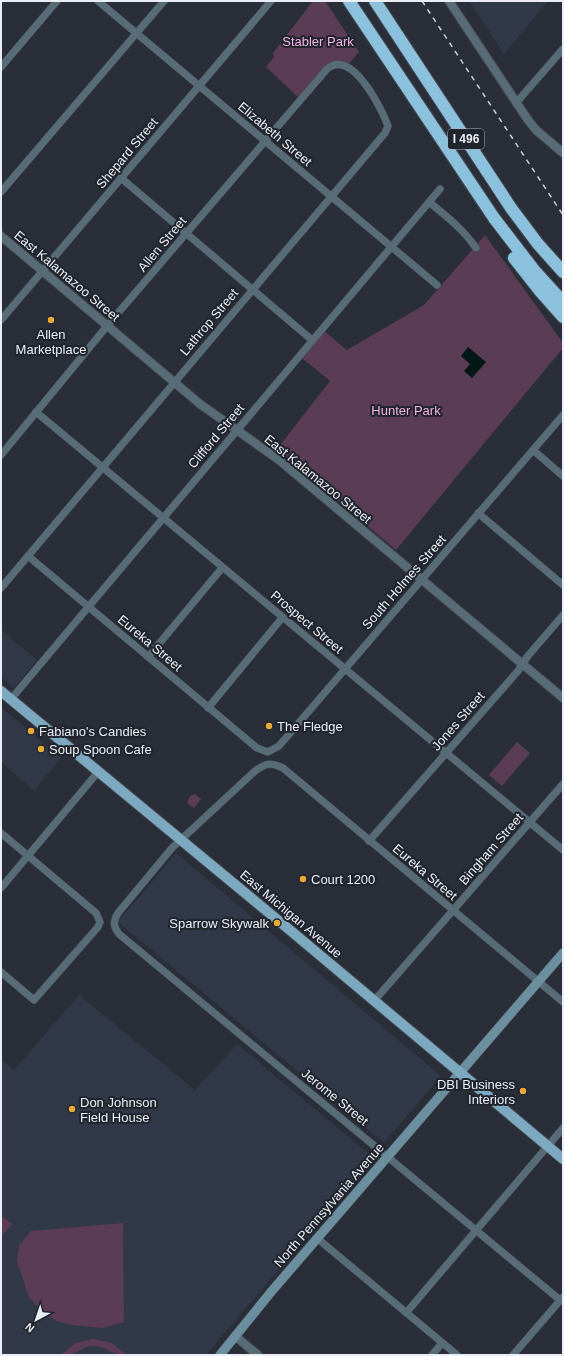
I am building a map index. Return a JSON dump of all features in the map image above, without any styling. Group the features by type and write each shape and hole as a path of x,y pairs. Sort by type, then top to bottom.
{"highway":[{"name":"I 496","path":"349,1 512,243 563,302"},
{"name":"I 496","path":"375,1 511,208 538,244 563,272"},
{"path":"419,106 450,159 507,247 540,291 563,318"}],"main road":[{"name":"East Michigan Avenue","path":"1,691 563,1159"},
{"name":"North Pennsylvania Avenue","path":"220,1355 388,1156 563,953"}],"street":[{"path":"1,67 57,1"},
{"name":"Elizabeth Street","path":"98,1 437,285"},
{"path":"1,192 164,1"},
{"name":"Shepard Street","path":"1,320 271,1"},
{"path":"449,1 516,103 536,130 563,153"},
{"path":"516,103 563,48"},
{"name":"Allen Street","path":"1,454 107,326 332,65 348,67"},
{"name":"Lathrop Street","path":"1,588 385,133 388,126 385,118 360,76 348,67"},
{"path":"121,178 312,340"},
{"name":"Clifford Street","path":"11,699 440,189"},
{"path":"429,202 454,222 476,248"},
{"name":"East Kalamazoo Street","path":"1,236 174,383 236,431 279,460 563,698"},
{"name":"Prospect Street","path":"36,412 344,670 447,753 563,850"},
{"name":"South Holmes Street","path":"257,748 268,752 279,746 563,415"},
{"path":"533,450 563,476"},
{"path":"478,513 563,585"},
{"name":"Eureka Street","path":"28,556 257,748"},
{"path":"148,657 222,568"},
{"name":"Jones Street","path":"369,841 447,753 563,615"},
{"path":"208,708 282,618"},
{"name":"Eureka Street","path":"180,839 264,764 269,763 283,768 563,1002"},
{"path":"1,888 98,772"},
{"name":"Bingham Street","path":"374,1001 563,784"},
{"path":"1,833 96,913 100,922 99,926 34,1000 1,972"},
{"name":"Jerome Street","path":"180,839 118,913 114,921 115,928 120,934 476,1230 562,1298"},
{"path":"406,1313 563,1128"},
{"path":"318,1239 456,1355"},
{"path":"513,1355 562,1298"},
{"path":"236,1336 258,1355"},
{"path":"432,1355 442,1343"}],"shaded area":[{"path":"469,1 548,1 504,54"},
{"path":"468,347 486,362 472,378 464,371 470,364 461,356"},
{"path":"1,630 37,660 14,688 1,676"},
{"path":"1,707 61,758 34,791 1,762"},
{"path":"176,853 441,1076 384,1143 118,922"},
{"path":"79,995 195,1090 237,1044 374,1158 206,1355 1,1355 1,1059 14,1070"}],"green space":[{"name":"Stabler Park","path":"313,1 325,1 359,52 344,69 327,67 299,98 266,67 274,57 273,53"},
{"name":"Hunter Park","path":"485,235 563,343 563,348 396,550 277,449 330,381 302,358 324,331 347,350 424,305"},
{"path":"517,742 530,753 502,786 489,775"},
{"path":"195,794 201,799 194,808 187,803 190,796"},
{"path":"3,1217 12,1224 1,1237 1,1220"},
{"path":"123,1223 124,1322 103,1328 72,1325 56,1321 40,1309 29,1297 17,1261 19,1245 31,1231"},
{"path":"93,1339 112,1343 127,1355 117,1354 103,1348 90,1346 73,1354 61,1355 75,1343"}],"railway":[{"path":"422,1 563,215"}],"place":[{"name":"Allen Marketplace","path":"51,320"},
{"name":"The Fledge","path":"269,726"},
{"name":"Fabiano's Candies","path":"31,731"},
{"name":"Soup Spoon Cafe","path":"41,749"},
{"name":"Court 1200","path":"303,879"},
{"name":"Sparrow Skywalk","path":"277,923"},
{"name":"DBI Business Interiors","path":"523,1091"},
{"name":"Don Johnson Field House","path":"72,1109"}]}
